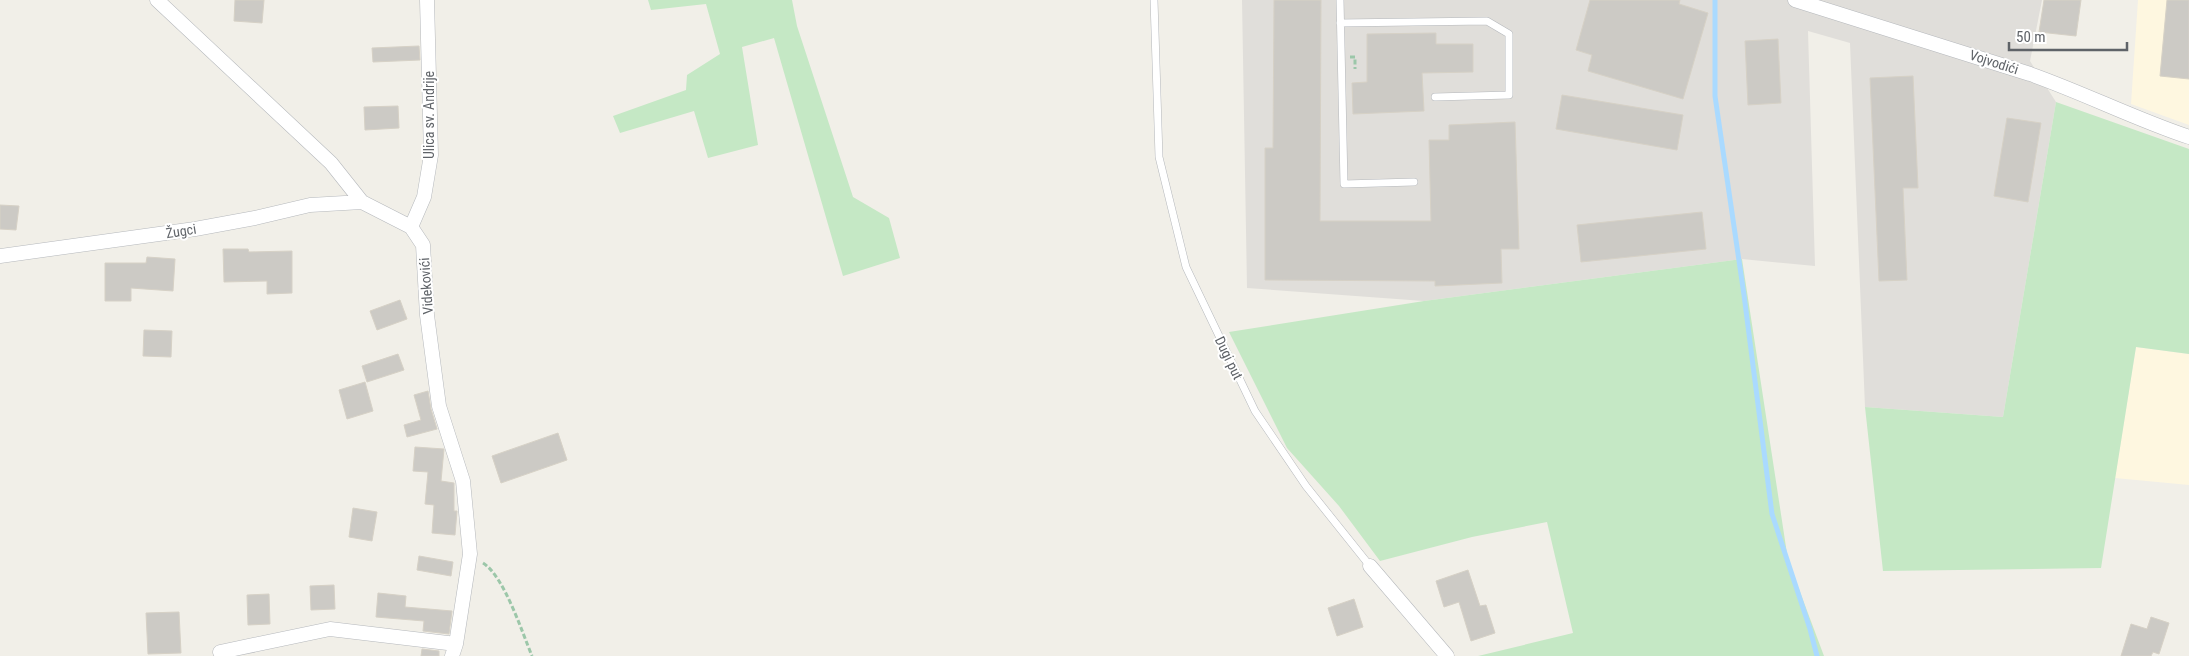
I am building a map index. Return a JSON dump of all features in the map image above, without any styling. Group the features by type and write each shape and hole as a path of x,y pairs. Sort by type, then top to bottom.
{"street":[{"path":"158,0 331,163 362,202 411,226"},
{"name":"Ulica sv. Andrije","path":"411,226 424,197 431,154 427,0"},
{"name":"Vojvodići","path":"1795,0 1832,6 2068,87 2114,109 2189,137"},
{"name":"Žugci","path":"0,256 195,229 310,205 362,202"},
{"name":"Videkovići","path":"411,226 423,245 427,315 439,406 463,481 470,554 454,650"},
{"name":"Dugi put","path":"1370,566 1446,656"},
{"path":"220,652 330,628 454,650"}],"lane":[{"name":"Dugi put","path":"1154,0 1159,158 1186,267 1255,411 1306,486 1370,566"},
{"path":"1340,0 1344,184 1414,182"},
{"path":"1340,24 1487,21 1508,34 1508,94 1435,98"}],"path":[{"path":"470,554 489,566 508,598 532,656"}],"shaded area":[{"path":"1242,0 2042,0 2030,61 2056,102 2003,417 1865,407 1850,43 1808,31 1815,266 1742,259 1424,301 1247,288"},
{"path":"2138,0 2189,0 2189,125 2131,104"},
{"path":"2136,347 2189,354 2189,485 2115,478"}],"green space":[{"path":"648,0 792,0 797,26 853,197 889,218 900,258 843,276 774,38 742,47 758,145 708,158 694,111 620,133 613,116 686,90 687,75 720,54 706,4 651,10"},
{"path":"2056,102 2189,149 2189,354 2136,347 2101,568 1883,571 1865,407 2003,417"},
{"path":"1742,259 1788,560 1824,656 1478,656 1573,633 1547,522 1472,537 1380,561 1339,506 1287,448 1229,332 1424,301"}],"building":[{"path":"235,0 264,0 262,23 234,21"},
{"path":"1274,0 1321,0 1320,221 1431,221 1429,140 1449,140 1449,125 1515,122 1519,249 1501,249 1502,283 1435,286 1435,281 1265,280 1265,148 1273,148"},
{"path":"1590,0 1680,0 1679,4 1708,13 1683,99 1588,71 1592,55 1576,50"},
{"path":"2044,0 2081,0 2076,36 2039,32"},
{"path":"2167,0 2189,0 2189,79 2160,76"},
{"path":"1436,33 1436,44 1473,44 1473,72 1422,73 1424,111 1353,114 1352,83 1367,82 1367,34"},
{"path":"1778,39 1781,103 1748,105 1745,41"},
{"path":"419,46 420,60 373,62 372,48"},
{"path":"1913,76 1918,188 1903,188 1907,280 1879,281 1870,78"},
{"path":"1562,95 1683,115 1677,150 1556,129"},
{"path":"398,106 399,128 365,130 364,107"},
{"path":"2007,118 2041,123 2028,202 1994,196"},
{"path":"0,205 19,206 16,230 0,229"},
{"path":"1702,212 1706,249 1581,262 1577,225"},
{"path":"223,249 248,249 249,252 292,251 292,293 267,294 267,281 224,282"},
{"path":"147,257 175,259 173,291 131,288 131,301 105,301 105,263 146,263"},
{"path":"400,300 407,319 377,330 370,311"},
{"path":"144,330 172,331 171,357 143,356"},
{"path":"398,354 404,370 367,382 362,366"},
{"path":"365,382 373,411 347,419 339,390"},
{"path":"428,391 437,429 407,437 404,425 421,420 414,395"},
{"path":"558,433 567,460 501,483 492,456"},
{"path":"415,447 444,449 441,481 454,483 454,511 457,511 455,535 432,533 434,505 425,504 428,472 413,471"},
{"path":"353,508 377,512 372,541 349,537"},
{"path":"419,556 453,562 451,576 417,570"},
{"path":"1468,570 1480,606 1486,605 1495,633 1471,641 1459,602 1444,607 1436,581"},
{"path":"334,585 335,609 311,610 310,586"},
{"path":"378,593 406,596 405,607 452,611 449,634 423,631 424,621 376,617"},
{"path":"269,594 270,624 248,625 247,595"},
{"path":"1354,599 1363,627 1337,636 1328,608"},
{"path":"179,612 181,653 148,654 146,613"},
{"path":"2151,617 2169,623 2159,654 2153,652 2151,656 2121,656 2131,624 2147,629"},
{"path":"422,649 439,651 439,656 421,656"}],"waterway":[{"path":"1715,0 1715,96 1744,295 1772,514 1817,656"}]}
